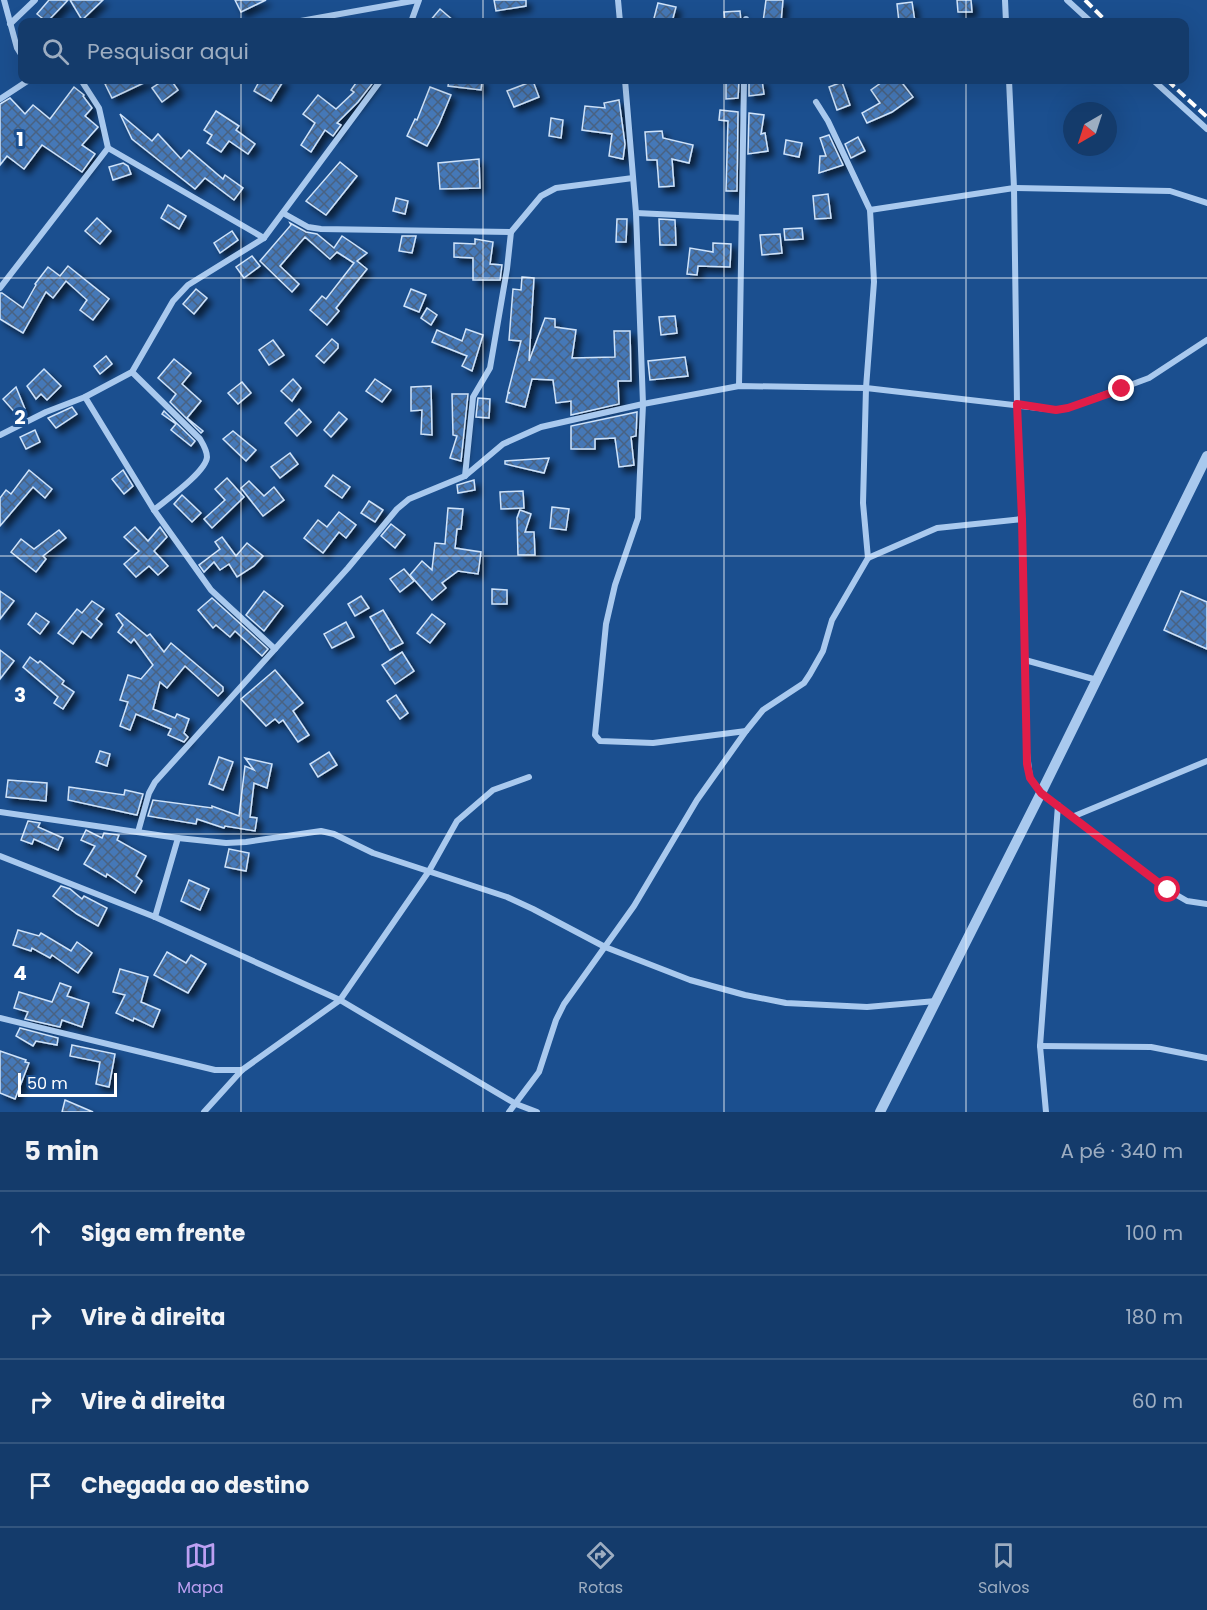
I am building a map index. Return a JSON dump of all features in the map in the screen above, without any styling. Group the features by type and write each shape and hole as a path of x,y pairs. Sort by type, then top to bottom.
{"street":[{"path":"4,0 18,48"},
{"path":"10,24 35,0"},
{"path":"318,18 419,0"},
{"path":"412,18 419,0"},
{"path":"618,0 620,18"},
{"path":"1005,0 1006,18"},
{"path":"1067,0 1087,18"},
{"path":"0,99 23,84"},
{"path":"84,84 99,108 108,148 264,238"},
{"path":"0,435 46,412 85,397 132,372 173,301 188,285 264,238 378,84"},
{"path":"625,84 636,213 643,404 638,518 615,585 606,624 595,735 600,741 653,743 746,731"},
{"path":"739,386 744,84"},
{"path":"1009,84 1014,188 1017,404 1022,519 1027,764 1030,778 1041,793 1168,890 1187,901 1207,904"},
{"path":"1157,84 1207,129"},
{"path":"508,1112 539,1072 556,1020 564,1004 634,906 697,800 763,710 804,683 823,651 832,620 868,558 863,503 866,388 874,282 870,210 828,121 816,102"},
{"path":"0,288 108,148"},
{"path":"465,476 473,397 490,368 511,232 541,196 556,188 633,178"},
{"path":"870,210 1014,188 1170,191 1207,203"},
{"path":"283,213 308,227 321,229 511,232"},
{"path":"636,213 741,218"},
{"path":"138,832 150,793 156,782 348,568 397,509 409,499 465,476 503,444 541,427 643,404 739,386 866,388 1056,410 1068,408 1149,378 1207,340"},
{"path":"132,372 200,439 206,449 207,458 201,470 154,510"},
{"path":"85,397 154,510 211,590 275,649"},
{"path":"880,1112 1207,456"},
{"path":"868,558 937,528 1022,519"},
{"path":"1025,660 1097,680"},
{"path":"1072,817 1207,761"},
{"path":"204,1112 242,1071 340,1000 429,871 457,821 493,790 529,777"},
{"path":"1046,1112 1040,1046 1058,805"},
{"path":"0,812 178,838 236,843 321,831 334,834 373,853 507,897 605,947 690,980 786,1003 867,1007 937,1001"},
{"path":"155,917 178,838"},
{"path":"0,856 155,917 340,1000 516,1104 537,1112"},
{"path":"0,1018 215,1070 242,1071"},
{"path":"1040,1046 1151,1047 1207,1058"}],"building":[{"path":"49,0 68,0 51,18 42,18 37,14"},
{"path":"70,0 103,0 84,18 81,18"},
{"path":"235,0 266,0 241,12"},
{"path":"494,0 526,0 526,6 496,11"},
{"path":"766,0 783,0 781,18 764,18"},
{"path":"957,0 971,0 972,12 958,12"},
{"path":"912,2 914,18 899,18 897,4"},
{"path":"658,3 676,7 673,18 654,18"},
{"path":"440,9 450,18 432,18"},
{"path":"740,11 741,18 725,18 724,12"},
{"path":"105,84 142,84 112,98"},
{"path":"158,84 174,84 178,90 162,102 152,88"},
{"path":"258,84 282,84 271,101 254,91"},
{"path":"355,84 372,84 337,123 341,125 333,136 325,130 311,152 301,145 315,123 303,114 318,95 336,109 354,92 351,90"},
{"path":"448,84 482,84 481,90 448,86"},
{"path":"525,84 534,84 539,97 514,107 507,91"},
{"path":"726,84 739,84 738,98 726,99"},
{"path":"749,84 763,84 764,94 749,96"},
{"path":"843,84 850,105 837,110 829,87"},
{"path":"879,84 903,84 913,97 892,112 867,123 862,113 880,103 871,90"},
{"path":"74,87 84,95 92,108 85,116 98,127 82,145 95,154 82,172 42,145 24,169 7,156 0,165 0,104 10,98 25,114 33,105 50,119"},
{"path":"430,87 451,95 427,146 407,136 415,119 417,120"},
{"path":"619,100 625,144 623,159 609,156 612,134 582,130 585,106 605,108 604,103"},
{"path":"720,110 738,112 737,191 726,191 728,121 719,120"},
{"path":"216,111 239,126 236,130 255,144 248,154 229,141 221,152 207,143 212,135 204,130"},
{"path":"749,113 764,115 761,134 765,133 768,151 748,154"},
{"path":"120,114 152,141 158,134 181,159 189,150 223,179 225,175 243,188 234,200 205,178 195,189 132,139"},
{"path":"551,118 563,120 561,138 549,136"},
{"path":"662,131 663,138 693,145 689,163 672,159 674,186 659,187 657,160 647,160 645,132"},
{"path":"829,135 843,165 819,173 820,156 826,156 820,138"},
{"path":"858,137 865,151 851,158 845,144"},
{"path":"786,140 802,143 799,157 784,154"},
{"path":"479,159 480,188 440,189 438,163"},
{"path":"340,162 357,176 326,215 306,201"},
{"path":"123,163 128,166 131,174 113,180 109,167"},
{"path":"828,194 831,218 815,219 813,196"},
{"path":"396,198 408,201 405,214 393,211"},
{"path":"168,205 186,216 179,229 161,218"},
{"path":"97,218 111,231 100,244 85,231"},
{"path":"617,219 627,219 626,242 616,242"},
{"path":"659,219 675,220 676,245 660,245"},
{"path":"290,223 306,232 317,234 334,248 342,236 367,253 357,261 367,269 336,308 339,311 327,325 310,310 322,296 326,299 354,263 337,252 330,259 305,237 280,266 299,284 292,292 260,261 291,225"},
{"path":"802,228 803,239 785,240 784,229"},
{"path":"232,231 238,240 220,253 214,243"},
{"path":"780,234 782,253 762,255 760,235"},
{"path":"402,236 416,236 412,253 399,251"},
{"path":"475,239 493,242 490,264 502,265 500,280 473,280 473,258 454,257 454,243 475,244"},
{"path":"713,243 731,244 730,267 698,266 697,275 687,274 690,248 713,252"},
{"path":"252,256 260,266 244,278 236,267"},
{"path":"68,266 109,299 93,320 80,310 87,300 66,281 53,298 46,292 23,333 0,319 0,293 23,308 35,284 48,267 60,276"},
{"path":"522,277 534,278 529,361 545,318 555,319 555,327 576,330 572,358 615,357 614,331 630,331 631,381 618,381 619,404 571,415 571,401 556,403 553,380 532,379 525,407 506,402 521,341 509,340 513,289 521,290"},
{"path":"196,289 207,298 194,314 183,304"},
{"path":"411,289 426,295 419,312 404,306"},
{"path":"427,308 437,315 431,325 421,318"},
{"path":"675,316 677,333 661,335 659,317"},
{"path":"466,329 483,335 472,371 462,366 467,356 432,342 437,330 462,341"},
{"path":"332,339 338,344 338,348 324,363 316,356"},
{"path":"273,340 284,355 269,365 259,350"},
{"path":"106,356 112,364 100,374 94,366"},
{"path":"685,357 688,376 650,380 648,361"},
{"path":"174,359 191,373 182,384 201,401 187,418 203,431 201,433 170,402 176,394 158,378"},
{"path":"44,369 61,386 47,400 41,394 36,399 27,386"},
{"path":"293,379 301,388 292,401 281,391"},
{"path":"375,379 391,390 382,402 366,391"},
{"path":"242,382 251,393 238,404 228,393"},
{"path":"431,386 432,435 421,434 422,410 411,411 411,387"},
{"path":"16,387 25,409 18,416 3,399"},
{"path":"452,394 468,394 461,461 450,458 457,436 453,435"},
{"path":"478,398 490,399 489,418 476,417"},
{"path":"72,407 77,414 56,428 48,418"},
{"path":"299,409 311,422 297,436 285,423"},
{"path":"164,411 195,441 191,446 171,430 176,424 162,414"},
{"path":"339,412 347,419 331,437 324,430"},
{"path":"637,412 636,436 631,437 634,465 619,467 615,438 595,439 595,449 571,449 571,426"},
{"path":"35,430 40,442 26,449 20,437"},
{"path":"233,431 256,450 246,461 223,439"},
{"path":"290,453 298,464 280,478 271,467"},
{"path":"549,458 544,473 505,464 505,461"},
{"path":"29,470 52,489 45,498 33,487 0,526 0,498 6,490 11,494"},
{"path":"123,470 133,486 124,494 112,479"},
{"path":"333,475 350,487 342,498 325,486"},
{"path":"227,478 244,497 212,528 204,519 225,500 215,489"},
{"path":"474,480 475,490 458,493 457,485"},
{"path":"249,481 264,496 274,487 284,500 263,516 241,488"},
{"path":"523,491 524,508 501,509 500,492"},
{"path":"182,495 201,513 192,522 174,504"},
{"path":"369,501 383,510 375,522 361,513"},
{"path":"552,507 569,509 566,530 550,528"},
{"path":"448,508 463,509 461,529 457,529 455,548 481,552 478,574 458,571 442,583 446,588 432,600 410,575 422,561 432,570 435,543 445,544"},
{"path":"520,510 531,514 525,532 534,532 535,555 518,555 517,518"},
{"path":"339,512 356,525 346,538 339,532 323,553 304,538 318,520 327,527"},
{"path":"391,524 405,535 395,548 381,536"},
{"path":"135,527 148,541 160,527 167,537 154,551 168,566 158,575 149,566 136,577 124,564 139,551 124,537"},
{"path":"59,530 66,538 43,556 46,559 36,572 11,552 21,539 34,549"},
{"path":"222,537 236,556 247,543 263,556 254,566 237,577 229,564 220,570 214,562 204,572 199,565 220,549 215,542"},
{"path":"404,569 414,581 400,592 390,579"},
{"path":"492,589 507,590 507,604 492,604"},
{"path":"0,591 14,601 0,619"},
{"path":"264,591 283,606 264,631 246,615"},
{"path":"1181,591 1207,602 1207,649 1164,630"},
{"path":"361,596 369,608 355,616 348,604"},
{"path":"212,598 268,649 262,656 235,631 230,637 216,625 213,628 198,610"},
{"path":"92,601 104,609 96,619 102,624 91,638 82,631 73,644 58,633 77,609 82,613"},
{"path":"383,610 403,643 390,650 370,617"},
{"path":"36,613 49,622 40,634 28,624"},
{"path":"119,613 147,636 150,634 164,652 171,643 223,687 223,691 218,696 185,666 167,688 160,682 153,709 175,718 177,714 189,719 184,733 188,737 184,742 168,735 171,729 136,714 130,730 120,726 128,702 120,700 128,675 141,679 153,665 134,639 131,643 118,632 123,625 116,615"},
{"path":"432,614 445,624 430,643 417,633"},
{"path":"346,622 354,637 332,648 324,634"},
{"path":"0,650 14,661 0,679"},
{"path":"402,652 414,671 395,684 382,665"},
{"path":"30,657 38,663 40,661 64,681 62,684 74,692 63,709 54,703 58,697 23,667"},
{"path":"275,670 303,703 293,711 309,735 298,742 283,720 279,723 275,719 266,726 241,699"},
{"path":"396,695 408,713 400,719 387,701"},
{"path":"100,751 110,754 107,766 96,762"},
{"path":"329,752 337,765 318,777 310,764"},
{"path":"219,757 233,762 223,790 209,784"},
{"path":"245,758 272,764 267,788 254,783 250,817 257,818 255,831 225,826 224,828 197,819 196,824 148,816 153,800 212,808 212,806 239,816 245,766 254,770"},
{"path":"8,780 47,783 46,801 6,797"},
{"path":"69,787 124,795 125,790 143,794 137,815 68,800"},
{"path":"28,821 40,823 38,827 63,838 58,850 34,839 32,844 21,840"},
{"path":"86,830 102,838 104,833 119,835 117,840 146,856 136,876 142,881 135,893 107,874 106,877 84,864 95,846 81,840"},
{"path":"229,849 249,853 246,871 225,867"},
{"path":"189,880 209,889 200,910 181,901"},
{"path":"61,886 70,889 82,899 84,896 107,908 98,926 53,896"},
{"path":"18,930 39,936 41,933 71,951 77,942 92,953 78,973 52,955 50,958 32,948 31,951 13,945"},
{"path":"167,952 186,963 191,955 206,964 188,993 154,975"},
{"path":"120,969 148,977 141,1002 160,1010 153,1027 116,1013 125,995 113,992"},
{"path":"60,983 71,987 67,996 89,1003 82,1027 62,1020 60,1027 25,1019 28,1012 14,1008 19,992 52,1002"},
{"path":"20,1028 58,1038 57,1045 36,1041 33,1046 16,1036"},
{"path":"72,1045 115,1054 109,1087 96,1084 100,1062 70,1056"},
{"path":"0,1051 29,1063 15,1099 0,1093"},
{"path":"65,1100 93,1112 62,1112"}],"railway":[{"path":"1085,0 1103,18"},
{"path":"1171,84 1207,117"}],"route":[{"path":"1122,389 1056,410 1017,404 1022,519 1027,764 1030,778 1041,793 1168,890"}]}
